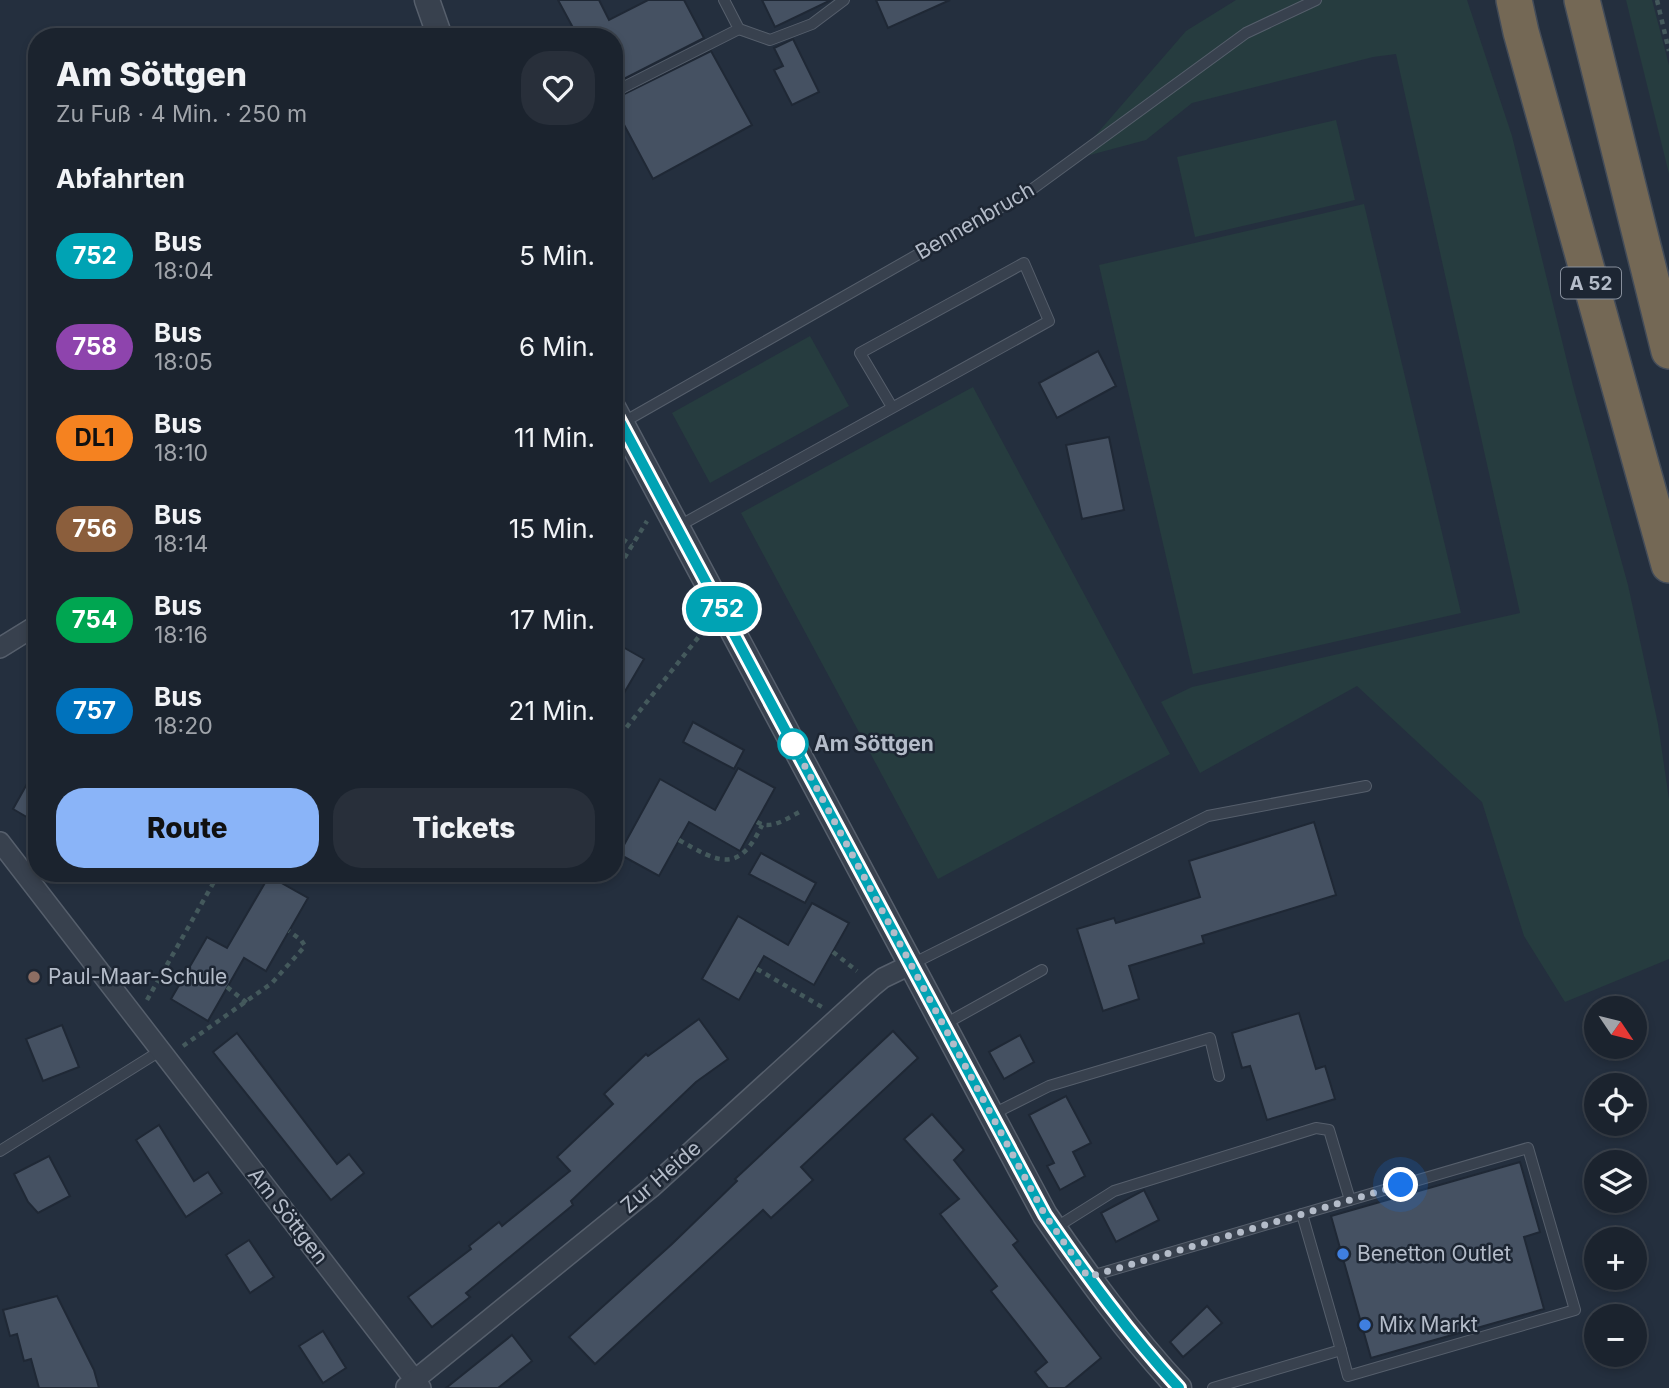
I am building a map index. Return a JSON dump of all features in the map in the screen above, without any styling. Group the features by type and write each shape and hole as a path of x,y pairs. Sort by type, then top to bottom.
{"highway":[{"name":"A 52","path":"1514,0 1669,565"},
{"name":"A 52","path":"1582,0 1669,351"}],"street":[{"path":"427,0 437,28"},
{"path":"623,426 1055,1228 1088,1277 1140,1345 1179,1388"},
{"path":"0,648 28,631"},
{"name":"Am Söttgen","path":"0,842 28,879"},
{"name":"Am Söttgen","path":"31,882 414,1386"},
{"name":"Zur Heide","path":"414,1386 651,1188 872,987 883,978 912,964"}],"lane":[{"path":"724,0 739,29 770,40 812,24 844,0"},
{"name":"Bennenbruch","path":"623,414 1031,190 1246,33 1316,0"},
{"path":"623,87 739,29"},
{"path":"678,527 1049,321 1024,263 860,353 892,407"},
{"path":"912,964 1208,816 1366,786"},
{"path":"944,1024 1042,970"},
{"path":"992,1115 1049,1086 1210,1038 1219,1076"},
{"path":"0,1151 163,1055"},
{"path":"1055,1228 1114,1191 1316,1128 1329,1130 1350,1200"},
{"path":"1088,1277 1302,1214 1528,1148 1575,1310 1348,1376 1302,1214"},
{"path":"1213,1388 1341,1350"}],"path":[{"path":"1657,0 1669,51"},
{"path":"623,560 662,496"},
{"path":"623,540 632,545"},
{"path":"623,732 702,631 723,611"},
{"path":"679,840 710,856 733,859 749,849 759,824 771,826 823,800"},
{"path":"136,1020 214,882"},
{"path":"163,1055 247,1003 272,983 305,946 289,931"},
{"path":"833,952 849,963 872,987"},
{"path":"757,968 838,1016"},
{"path":"227,987 247,1003"}],"green space":[{"path":"1236,0 1467,0 1512,136 1573,386 1628,585 1658,724 1669,799 1669,959 1565,1002 1524,936 1482,802 1357,686 1200,773 1161,702 1192,687 1520,613 1396,54 1373,57 1192,103 1146,140 1075,159 1186,31"},
{"path":"1626,0 1652,0 1669,65 1669,174"},
{"path":"1336,120 1355,200 1195,237 1177,157"},
{"path":"1364,204 1461,613 1193,674 1099,265"},
{"path":"810,336 849,406 710,483 672,413"},
{"path":"973,387 1170,754 938,879 741,513"}],"building":[{"path":"558,0 599,0 609,20 648,0 684,0 704,38 623,79 623,28 573,28"},
{"path":"762,0 831,0 775,27"},
{"path":"876,0 950,0 888,28"},
{"path":"793,39 819,92 792,105 774,70 783,66 774,48"},
{"path":"711,51 752,125 653,179 623,123 623,95"},
{"path":"1098,351 1116,386 1057,418 1039,383"},
{"path":"1109,437 1124,510 1082,519 1066,445"},
{"path":"623,647 644,659 623,695"},
{"path":"693,722 744,750 734,769 683,742"},
{"path":"738,768 775,788 740,851 689,822 659,876 623,856 623,847 660,779 715,810"},
{"path":"28,782 28,818 13,809"},
{"path":"1314,822 1336,895 1202,936 1204,943 1129,966 1139,999 1103,1011 1077,929 1114,918 1116,923 1200,897 1189,861"},
{"path":"761,853 816,883 805,903 749,874"},
{"path":"266,882 280,882 308,898 266,971 244,958 208,1021 171,999 207,937 227,948"},
{"path":"812,903 849,923 814,985 764,956 739,1000 702,979 738,916 788,945"},
{"path":"1299,1013 1316,1069 1325,1066 1335,1099 1267,1120 1250,1066 1242,1068 1232,1033"},
{"path":"699,1019 728,1059 696,1082 571,1201 573,1205 466,1293 470,1297 432,1327 408,1297 471,1249 469,1246 499,1222 502,1226 570,1171 557,1157 613,1104 604,1094 646,1054 648,1056"},
{"path":"62,1025 79,1067 43,1081 26,1039"},
{"path":"893,1031 918,1058 801,1167 813,1180 771,1218 763,1210 595,1364 569,1337 672,1244 737,1181 735,1179"},
{"path":"237,1033 337,1164 349,1154 364,1173 331,1200 213,1052"},
{"path":"1020,1035 1034,1062 1004,1079 989,1052"},
{"path":"1066,1096 1091,1143 1073,1152 1085,1176 1060,1190 1047,1166 1054,1163 1029,1115"},
{"path":"932,1114 964,1150 954,1160 1018,1241 1013,1245 1101,1358 1065,1388 1048,1388 1035,1372 1047,1362 991,1291 997,1286 940,1214 959,1199 904,1139"},
{"path":"159,1125 194,1181 208,1172 222,1193 186,1217 136,1140"},
{"path":"49,1156 70,1196 38,1213 28,1202 14,1174"},
{"path":"1520,1162 1540,1232 1524,1237 1544,1309 1371,1358 1331,1216"},
{"path":"1144,1190 1159,1220 1116,1242 1101,1213"},
{"path":"249,1240 274,1277 250,1293 226,1255"},
{"path":"57,1296 94,1370 99,1388 39,1388 31,1359 24,1361 17,1334 10,1336 3,1310"},
{"path":"1207,1306 1222,1323 1183,1357 1170,1342"},
{"path":"323,1331 346,1368 323,1383 299,1346"},
{"path":"512,1335 532,1361 498,1388 446,1388"}],"bus line":[{"name":"752","path":"623,426 1045,1215 1098,1291 1140,1345 1179,1388"}],"place":[{"name":"Am Söttgen","path":"793,744"},
{"name":"Paul-Maar-Schule","path":"34,977"},
{"name":"Benetton Outlet","path":"1343,1254"},
{"name":"Mix Markt","path":"1365,1325"}],"route":[{"path":"793,744 1045,1215 1088,1277 1401,1185"}]}
